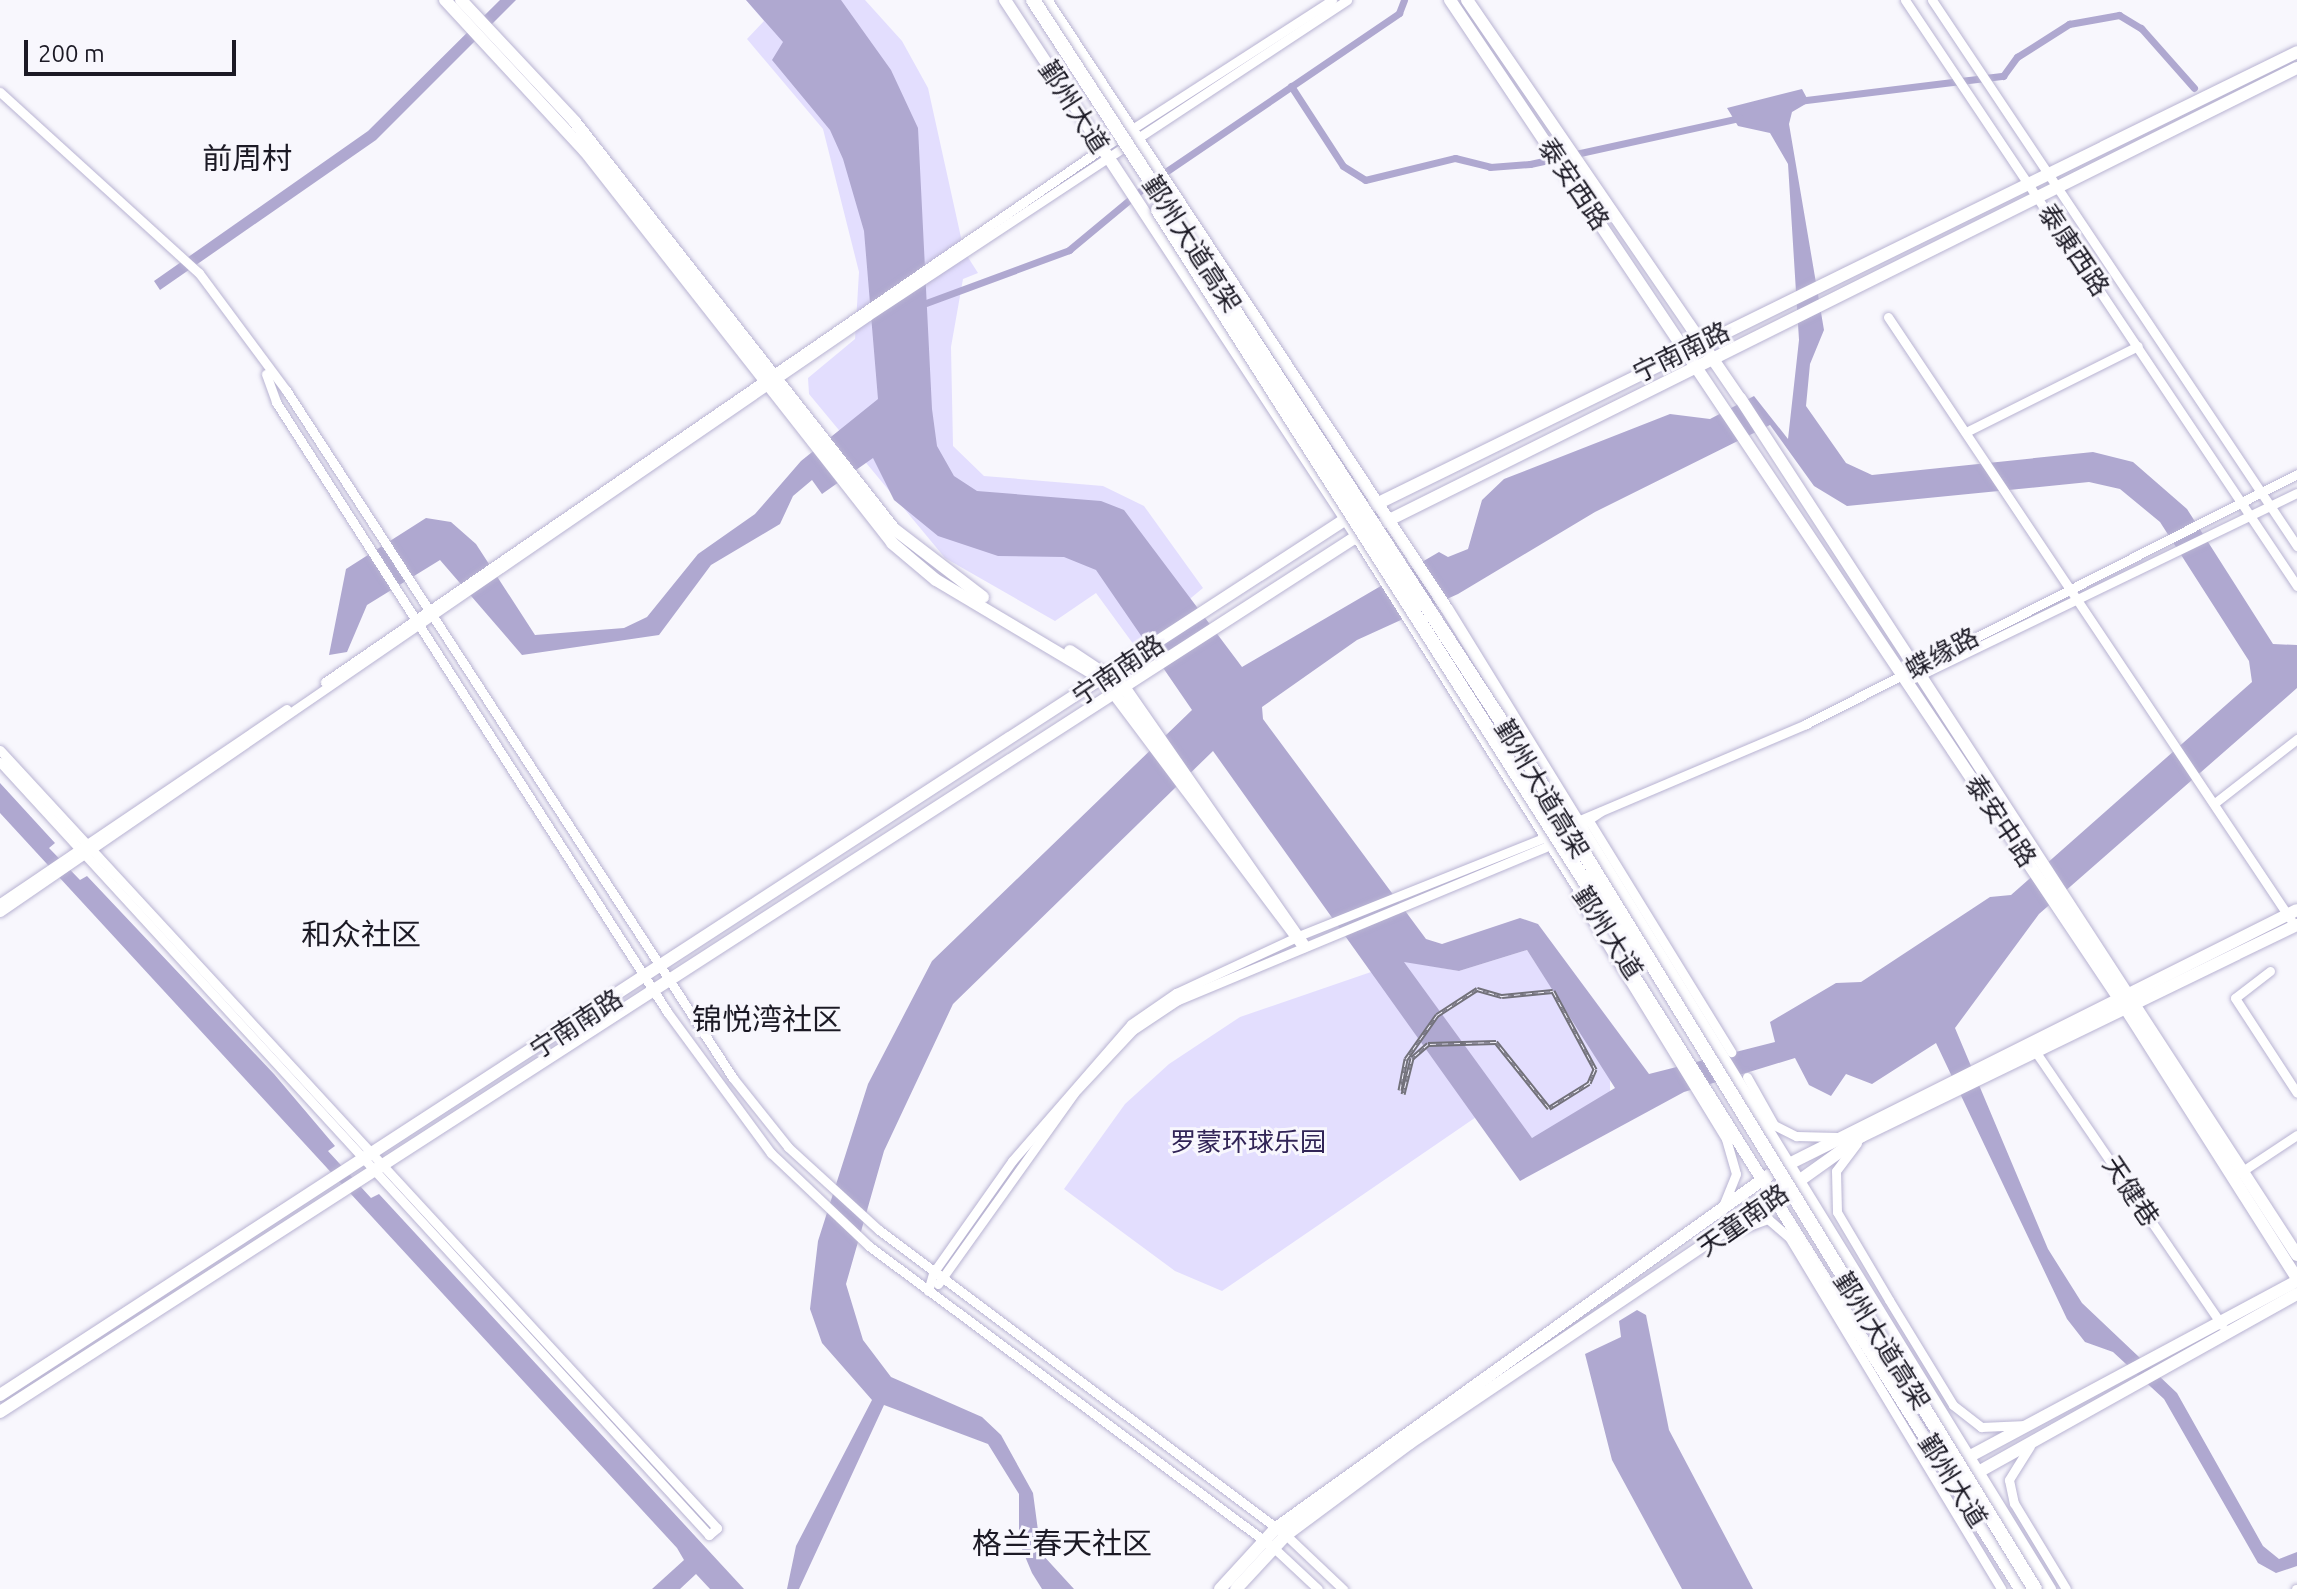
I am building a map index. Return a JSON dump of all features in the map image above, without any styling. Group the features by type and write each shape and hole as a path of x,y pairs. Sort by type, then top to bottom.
{"highway":[{"name":"鄞州大道高架","path":"1025,0 2026,1589"},
{"name":"鄞州大道高架","path":"1033,0 1531,767 2035,1589"}],"main road":[{"path":"445,0 585,151 772,381"},
{"path":"461,0 575,122 816,440 851,496 936,580 1108,676 1112,694 1158,747 1299,940"},
{"name":"鄞州大道","path":"1005,0 1357,536 1685,1062 1765,1177 2020,1589"},
{"name":"鄞州大道","path":"1046,0 1386,522 1447,609 1584,824 2050,1589"},
{"name":"泰安西路","path":"1450,0 1699,367"},
{"name":"泰安西路","path":"1467,0 1713,359"},
{"name":"宁南南路","path":"666,974 1346,519 2045,173 2297,52"},
{"name":"宁南南路","path":"0,1395 369,1157 1124,687 1357,536 1791,319 2057,192 2297,68"},
{"name":"泰安中路","path":"1713,359 1763,435 1908,675"},
{"name":"泰安中路","path":"1699,367 2297,1255"},
{"path":"816,440 925,558 1124,687 1158,747"},
{"name":"天童南路","path":"1236,1589 1281,1532 1765,1177 1842,1136 2295,921"},
{"name":"宁南南路","path":"0,1412 381,1170 650,984"},
{"name":"泰安中路","path":"2126,1001 2297,1280"},
{"name":"天童南路","path":"1281,1532 1720,1236 1862,1136 1983,1078 2126,1001"},
{"path":"1956,1485 2159,1367 2297,1280"},
{"path":"1946,1469 2224,1327 2297,1294"},
{"path":"1220,1589 1269,1544"}],"street":[{"path":"1135,134 1332,0"},
{"path":"0,912 1104,154 1347,0"},
{"name":"泰康西路","path":"1905,0 2297,586"},
{"name":"泰康西路","path":"1932,0 1997,95 2057,192 2297,546"},
{"path":"0,92 199,273 265,370 286,390 752,1103 826,1186 943,1281 1281,1532 1343,1589"},
{"path":"772,381 1104,154"},
{"path":"1888,317 2295,921"},
{"path":"1966,432 2138,346"},
{"path":"265,370 276,402 728,1101 817,1198 869,1246 1269,1544 1318,1589"},
{"name":"蝶缘路","path":"1908,675 2070,587 2297,474"},
{"name":"蝶缘路","path":"1908,675 2297,493"},
{"path":"928,1291 943,1281 1111,1049 1178,1000 1299,940 1340,932 1407,905 1549,841 1584,824 1600,812 1806,724 1908,675"},
{"path":"2216,802 2297,739"},
{"path":"0,750 87,850 369,1157 717,1528 709,1535 381,1170"},
{"path":"0,762 87,850"},
{"path":"928,1291 933,1273 1104,1047 1176,993 1299,940 1549,841"},
{"path":"0,903 87,850"},
{"path":"2270,971 2235,998 2297,1093"},
{"name":"天健巷","path":"2035,1051 2224,1327"},
{"path":"1742,1080 1774,1125 1796,1136 1842,1136"},
{"path":"1705,1093 1726,1139 1736,1174 1721,1211 1709,1219"},
{"path":"2241,1172 2297,1135"},
{"path":"1862,1136 1836,1171 1837,1212 1953,1405 1981,1427 2029,1425"},
{"name":"鄞州大道","path":"1720,1236 1768,1219 1789,1237 2001,1589"},
{"name":"鄞州大道","path":"2044,1433 2009,1480 2014,1503 2066,1589"}],"green space":[{"path":"746,0 865,0 902,41 928,88 964,251 978,273 963,279 951,347 953,446 984,476 1103,486 1144,506 1203,588 1134,645 1096,593 1055,621 945,558 809,394 808,378 855,339 859,272 823,129 747,39 764,21"},
{"name":"罗蒙环球乐园","path":"1527,950 1610,1076 1610,1098 1543,1136 1532,1138 1501,1100 1222,1291 1175,1271 1064,1189 1125,1104 1169,1064 1240,1017 1403,961 1459,971"}],"shaded area":[{"path":"500,0 516,0 376,140 160,290 154,281 368,131"},
{"path":"746,0 841,0 891,70 918,128 932,409 937,446 954,476 977,491 1101,501 1124,510 1242,667 1439,552 1448,557 1468,549 1482,500 1504,479 1670,414 1710,419 1754,396 1788,439 1799,340 1788,164 1770,133 1738,126 1727,108 1802,89 1809,102 1792,112 1789,124 1824,330 1810,364 1806,406 1846,463 1872,475 2093,452 2133,462 2187,509 2273,644 2297,645 2297,688 2039,914 1955,1028 2048,1249 2082,1303 2177,1393 2263,1546 2279,1559 2297,1552 2297,1566 2276,1573 2258,1563 2164,1399 2113,1352 2085,1342 2067,1319 1936,1043 1872,1084 1846,1074 1831,1096 1809,1085 1795,1058 1684,1092 1520,1181 1213,751 953,1004 884,1151 846,1284 863,1340 891,1377 982,1417 1001,1435 1033,1493 1041,1553 1074,1589 1042,1589 1032,1573 1019,1542 1019,1494 988,1444 884,1405 799,1589 787,1589 796,1546 872,1400 822,1343 810,1309 818,1241 868,1084 932,961 1192,710 1096,570 1064,557 998,556 938,536 894,500 873,458 822,494 812,480 793,496 780,524 711,565 659,635 522,655 440,560 367,605 347,652 329,655 346,569 426,518 451,522 476,544 535,635 624,628 647,617 698,554 755,514 801,461 878,399 864,231 843,159 830,130 772,60 783,42","holes":["1770,425 1814,486 1847,506 2089,482 2120,489 2160,522 2249,661 2252,682 2011,895 1990,897 1861,982 1836,983 1770,1022 1775,1042 1649,1074 1538,924 1520,918 1442,944 1426,939 1263,719 1262,707 1357,640 1458,594 1595,512","1527,950 1615,1088 1532,1138 1404,962 1459,971"]},
{"path":"0,783 55,843 49,848 80,880 87,876 274,1074 335,1146 328,1151 371,1198 379,1194 744,1589 710,1589 696,1574 680,1589 652,1589 684,1560 677,1548 0,813"},
{"path":"1637,1310 1646,1315 1669,1430 1753,1589 1682,1589 1612,1460 1585,1354 1621,1337 1619,1321"}],"waterway":[{"path":"1161,175 1399,13 1404,0"},
{"path":"1798,101 2003,76 2017,57 2069,24 2119,15 2141,28 2194,88"},
{"path":"1291,86 1343,166 1365,180 1455,158 1490,167 1530,164 1740,118"},
{"path":"926,303 1069,250 1151,182"}],"railway":[{"path":"1400,1090 1406,1059 1437,1015 1477,989 1502,996 1553,991 1595,1069 1589,1083 1549,1108 1496,1042 1428,1044 1412,1058 1403,1094"}],"district":[{"name":"前周村","path":"247,158"},
{"name":"和众社区","path":"361,934"},
{"name":"锦悦湾社区","path":"767,1019"},
{"name":"格兰春天社区","path":"1062,1543"}]}
